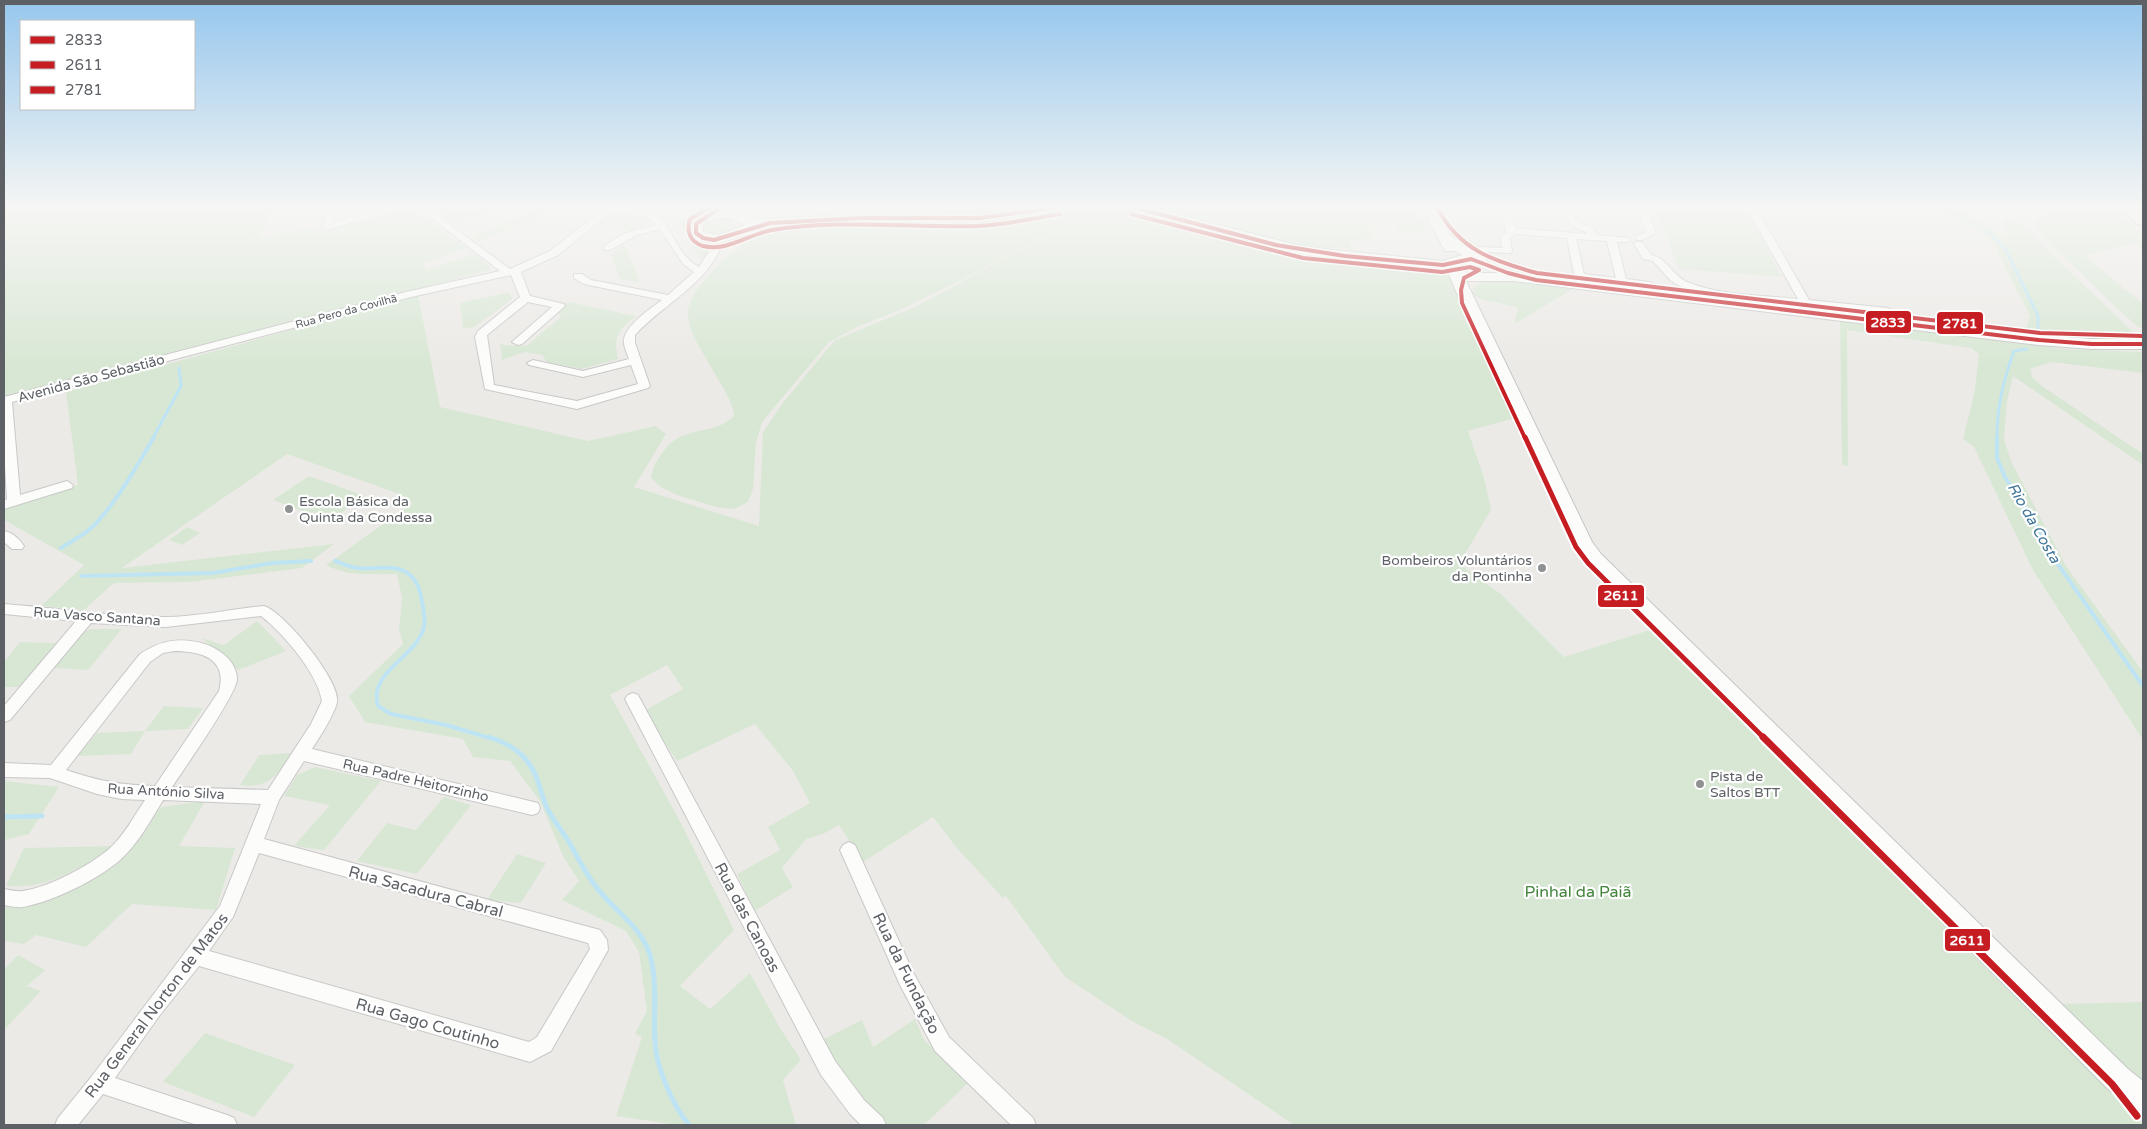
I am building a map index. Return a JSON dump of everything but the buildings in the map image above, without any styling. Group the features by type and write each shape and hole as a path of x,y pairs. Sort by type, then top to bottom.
{"street":[{"path":"494,260 511,272 526,298 560,306 518,342"},
{"name":"Rua Pero da Covilhã","path":"178,355 419,292 511,272 540,260"},
{"path":"684,260 692,269 701,271"},
{"path":"526,298 482,333 480,337 489,388 577,405 644,386 628,344 630,334 701,271 710,260"},
{"path":"1378,260 1457,264 1536,280 2039,340 2092,344 2143,344"},
{"path":"1455,260 1458,280 1583,544 1594,559 2118,1079 2143,1099"},
{"path":"1457,264 1462,260"},
{"path":"1576,260 1579,277 1650,285"},
{"path":"1616,260 1622,282"},
{"path":"1656,260 1660,261 1667,272 1684,284 1737,297 1888,311"},
{"path":"1781,260 1806,303"},
{"path":"1457,264 1482,270"},
{"path":"1469,301 1469,286 1482,270"},
{"path":"578,276 588,282 669,298"},
{"name":"Avenida São Sebastião","path":"5,400 178,355"},
{"path":"533,363 583,374 635,361"},
{"path":"5,400 9,503 67,485"},
{"path":"4,535 17,546"},
{"name":"Rua Vasco Santana","path":"5,611 166,622 254,611 264,611 270,614 319,674 326,685 329,696 328,707 272,797"},
{"path":"4,716 87,618"},
{"path":"4,897 22,899 74,880 101,864 123,847 226,692 230,683 228,671 220,661 206,650 197,646 178,643 168,645 148,655 55,772"},
{"name":"Rua das Canoas","path":"633,699 828,1068 857,1107 876,1125"},
{"name":"Rua Padre Heitorzinho","path":"300,753 532,808"},
{"name":"Rua António Silva","path":"4,770 55,772 97,787 121,792 272,797"},
{"name":"Rua General Norton de Matos","path":"65,1125 99,1083 227,911 272,797"},
{"name":"Rua Sacadura Cabral","path":"253,844 587,934 598,940"},
{"name":"Rua da Fundação","path":"849,850 896,949 907,979 942,1044 1026,1125"},
{"name":"Rua Gago Coutinho","path":"195,956 530,1052 544,1044 596,956 599,950 598,940"},
{"path":"2118,1079 2143,1111"},
{"path":"99,1083 227,1125"}],"green space":[{"path":"4,260 434,260 422,264 428,270 458,260 482,260 490,267 490,270 4,396"},
{"path":"613,260 631,260 639,280 636,282 620,279"},
{"path":"724,260 1000,260 902,309 857,327 829,342 762,422 756,443 753,489 748,502 734,509 716,507 677,495 661,487 651,478 660,456 668,445 677,438 716,427 734,416 727,394 703,353 689,323 690,304 695,293"},
{"name":"Pinhal da Paiã","path":"1002,260 1346,260 1439,273 1452,278 1515,418 1468,431 1484,478 1491,510 1459,564 1501,594 1564,657 1650,630 2143,1125 1294,1125 1167,1039 1135,1023 1065,977 1006,896 1003,898 956,847 933,817 863,862 839,825 823,834 806,839 782,868 793,887 755,911 737,874 780,850 768,827 810,803 793,771 755,724 677,761 644,711 683,689 667,665 610,695 681,823 734,930 680,986 710,1009 750,973 780,1028 801,1060 783,1080 796,1125 677,1125 616,1116 642,1037 635,1034 647,1011 639,952 626,931 562,900 579,881 564,858 540,801 510,761 473,757 463,739 365,722 349,696 403,644 399,629 402,598 397,574 352,573 326,565 412,503 394,492 287,454 122,568 334,544 302,568 190,582 114,583 84,610 41,606 84,565 4,520 4,509 78,485 66,392 418,295 440,407 588,441 656,426 666,434 634,487 759,526 763,432 782,404 835,340 915,307"},
{"path":"1675,260 1773,260 1782,277 1679,269"},
{"path":"2001,260 2058,260 2133,332 2133,335 2125,338 2098,339 2025,332 2030,316"},
{"path":"2067,260 2090,260 2143,304 2143,329 2121,312"},
{"path":"1504,280 1574,288 1516,323 1518,309 1516,307 1481,299 1473,295 1473,288 1483,281"},
{"path":"510,292 512,299 474,327 463,328 460,303"},
{"path":"568,302 636,316 618,334 616,344 618,359 581,369 547,362 542,355 525,352 501,360 500,344 526,346 561,317 557,311"},
{"path":"1840,320 1932,330 2062,349 2143,352 2143,373 2052,362 2030,369 2032,377 2042,386 2143,454 2143,465 2013,376 2007,401 2004,440 2012,463 2066,566 2143,672 2143,740 2033,570 1974,447 1963,439 1975,390 1979,354 1971,348 1847,330 1848,466 1842,465"},
{"path":"309,476 365,496 330,521 273,500"},
{"path":"187,527 200,533 182,545 169,540"},
{"path":"257,621 286,651 238,670 202,638 224,645"},
{"path":"90,629 122,629 88,670 54,668 84,632"},
{"path":"20,642 57,643 19,687 4,687 4,662"},
{"path":"164,706 203,708 188,729 145,731"},
{"path":"145,731 131,754 78,756 97,733"},
{"path":"291,753 282,768 272,779 258,785 240,785 259,755"},
{"path":"315,767 381,781 324,850 294,846 330,805 284,796 297,775"},
{"path":"4,781 59,787 29,834 4,840 4,820 6,815 4,815"},
{"path":"444,797 471,805 417,874 357,861 387,823 416,830"},
{"path":"205,801 179,846 235,848 216,910 132,904 86,947 36,935 24,944 4,941 4,904 28,904 110,866 126,855 154,813 162,807"},
{"path":"114,846 63,876 36,885 6,886 24,848"},
{"path":"517,854 546,863 521,903 487,900"},
{"path":"18,955 45,970 27,986 41,991 4,1030 4,969"},
{"path":"2143,1002 2143,1084 2059,1004"},
{"path":"915,1019 924,1040 968,1083 924,1125 886,1125 865,1105 820,1041 862,1020 873,1047"},
{"path":"205,1033 295,1065 254,1117 163,1082"}],"waterway":[{"name":"Rio da Costa","path":"2011,260 2038,316 2038,328"},
{"name":"Rio da Costa","path":"2027,349 2014,351 2004,383 1999,404 1997,458 2005,477 2035,523 2055,560 2143,686"},
{"path":"153,438 181,386 179,368"},
{"path":"61,548 80,537 98,521 125,486 154,437"},
{"path":"81,576 213,573 272,563 311,561"},
{"path":"335,561 357,568 391,568 402,570 413,578 419,588 424,612 424,627 420,638 380,683 377,694 378,706 391,714 446,725 493,739"},
{"path":"489,737 510,746 531,766 548,810 587,874 601,893 633,926 646,944 654,977 655,1042 658,1063 671,1097 689,1125"},
{"path":"4,817 42,816"}],"transit line":[{"name":"2611","path":"1320,260 1442,272 1470,267 1479,270 1464,278 1461,290 1462,303 1576,547 1588,563 2112,1084 2137,1116"},
{"name":"2833","path":"1385,260 1443,265 1468,260"},
{"name":"2833","path":"1473,260 1508,273 1536,280 2039,340 2092,344 2143,344"},
{"name":"2781","path":"1496,260 1537,273 2040,333 2143,336"}],"place":[{"name":"Escola Básica da Quinta da Condessa","path":"289,509"},
{"name":"Bombeiros Voluntários da Pontinha","path":"1542,568"},
{"name":"Pista de Saltos BTT","path":"1700,784"}]}
